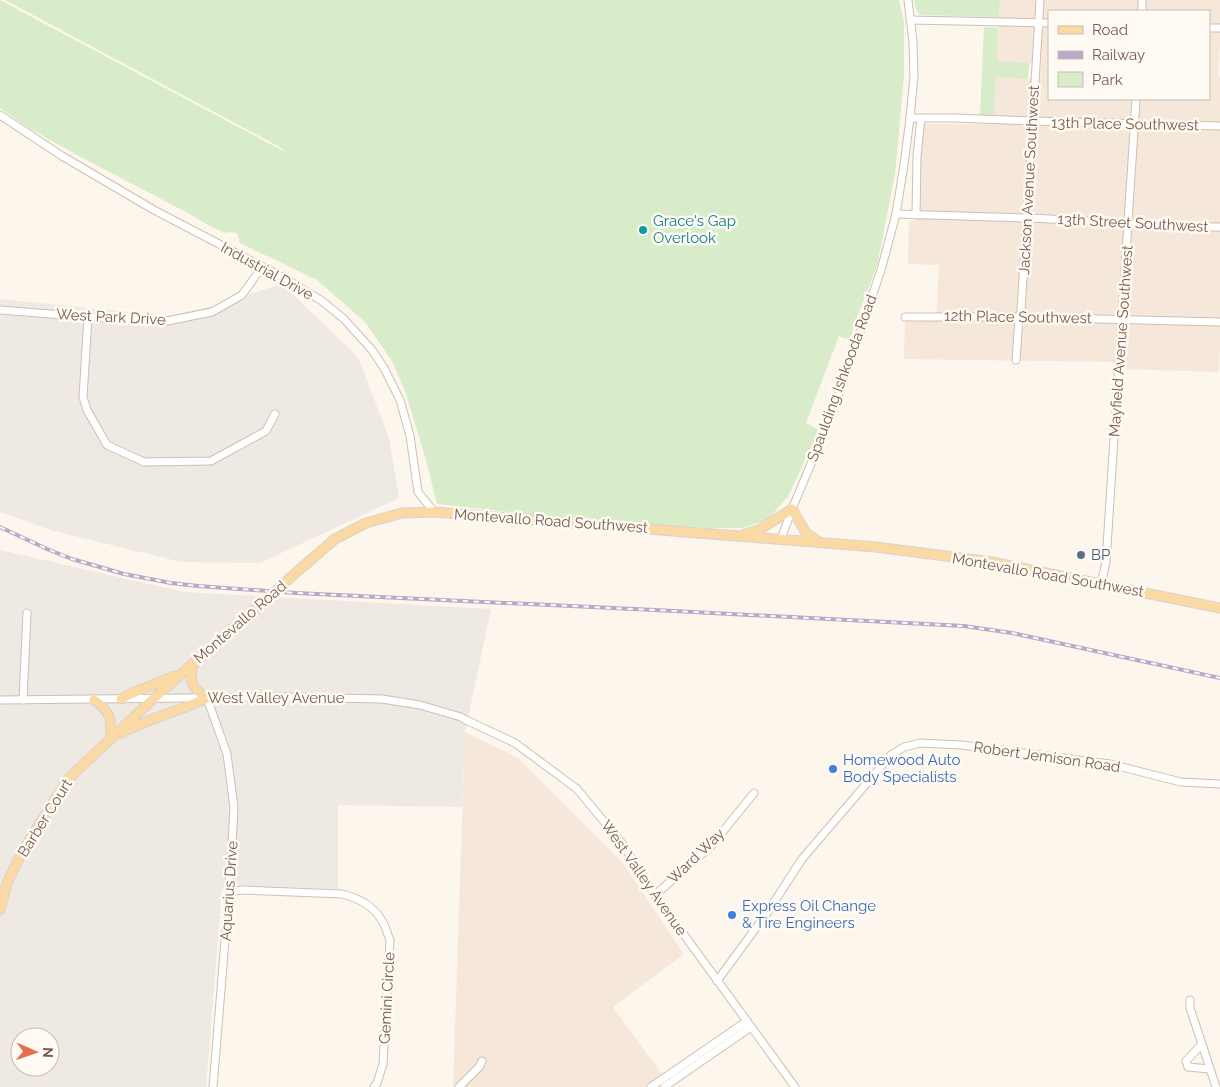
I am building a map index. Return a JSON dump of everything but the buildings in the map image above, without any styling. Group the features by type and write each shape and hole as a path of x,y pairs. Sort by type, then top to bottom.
{"main road":[{"path":"741,535 759,530 792,510 806,534 820,542"},
{"name":"Montevallo Road Southwest","path":"328,545 335,539 366,523 402,513 434,512 781,539"},
{"path":"781,539 820,542"},
{"name":"Montevallo Road Southwest","path":"820,542 876,547 992,562 1220,608"},
{"name":"Montevallo Road","path":"153,699 328,545"},
{"path":"94,700 109,714 111,738 207,698 197,690 190,679 193,663"},
{"path":"121,699 183,672"},
{"name":"Barber Court","path":"0,910 7,883 23,850 68,779 153,699"}],"street":[{"path":"908,0 910,20 1048,23"},
{"name":"Jackson Avenue Southwest","path":"1016,360 1028,218 1040,0"},
{"name":"Spaulding Ishkooda Road","path":"781,539 833,411 881,270 896,214 904,165 914,76 910,20"},
{"name":"Mayfield Avenue Southwest","path":"1101,584 1106,562 1136,100"},
{"name":"Industrial Drive","path":"0,115 62,156 154,210 286,279 322,301 344,319 372,350 384,368 400,400 410,436 418,492 434,512"},
{"name":"13th Place Southwest","path":"910,118 1220,126"},
{"path":"916,215 916,163 921,118"},
{"name":"13th Street Southwest","path":"896,214 1220,227"},
{"name":"West Park Drive","path":"0,310 167,322 212,312 242,295 262,267"},
{"path":"88,317 83,397 87,410 107,445 144,462 211,461 266,431 275,414"},
{"name":"12th Place Southwest","path":"905,317 1122,318 1220,322"},
{"path":"23,700 27,613"},
{"name":"West Valley Avenue","path":"0,700 283,697 382,699 420,705 461,717 515,743 577,789 621,842 655,894 795,1087"},
{"name":"Aquarius Drive","path":"207,698 227,754 234,808 213,1087"},
{"name":"Robert Jemison Road","path":"717,981 765,915 802,859 891,755 904,747 920,743 961,745 1110,764 1181,782 1220,784"},
{"name":"Ward Way","path":"655,894 712,845 754,793"},
{"name":"Gemini Circle","path":"229,892 241,890 342,894 356,898 373,909 383,921 390,940 384,1064 378,1083 374,1087"},
{"path":"1190,1000 1190,1008 1216,1087"},
{"path":"651,1087 663,1084 749,1024"},
{"path":"1202,1044 1186,1061 1188,1067 1210,1069"},
{"path":"459,1087 480,1066 482,1061"}],"shaded area":[{"path":"1000,0 1220,0 1218,77 1220,78 1219,372 1123,369 1112,362 904,359 905,322 936,321 939,265 908,264 909,221 917,220 918,167 922,128 926,124 993,124 996,77 1040,79 1041,64 997,61"},
{"path":"282,284 358,357 389,438 399,498 260,563 181,562 54,531 0,512 0,299 168,316 213,306"},
{"path":"0,550 184,592 491,609 465,732 462,807 338,805 338,889 237,885 222,889 206,1087 0,1087"},
{"path":"465,732 518,758 622,862 684,954 613,1007 671,1087 453,1087"}],"green space":[{"path":"0,0 287,153 278,146 5,0 899,0 904,21 904,77 895,174 877,266 854,325 850,341 839,336 806,423 819,430 788,497 766,521 741,528 709,528 556,517 437,504 406,394 392,361 365,322 317,280 240,243 237,233 225,233 210,226 75,154 27,127 0,108"},
{"path":"914,0 1000,0 999,17 920,15 916,10"},
{"path":"984,27 998,28 997,61 1029,63 1028,79 996,77 994,115 980,115"}],"railway":[{"path":"0,527 72,559 124,574 171,583 296,593 964,626 1012,633 1220,678"}],"place":[{"name":"Grace's Gap Overlook","path":"643,230"},
{"name":"BP","path":"1081,555"},
{"name":"Homewood Auto Body Specialists","path":"833,769"},
{"name":"Express Oil Change & Tire Engineers","path":"732,915"}]}
